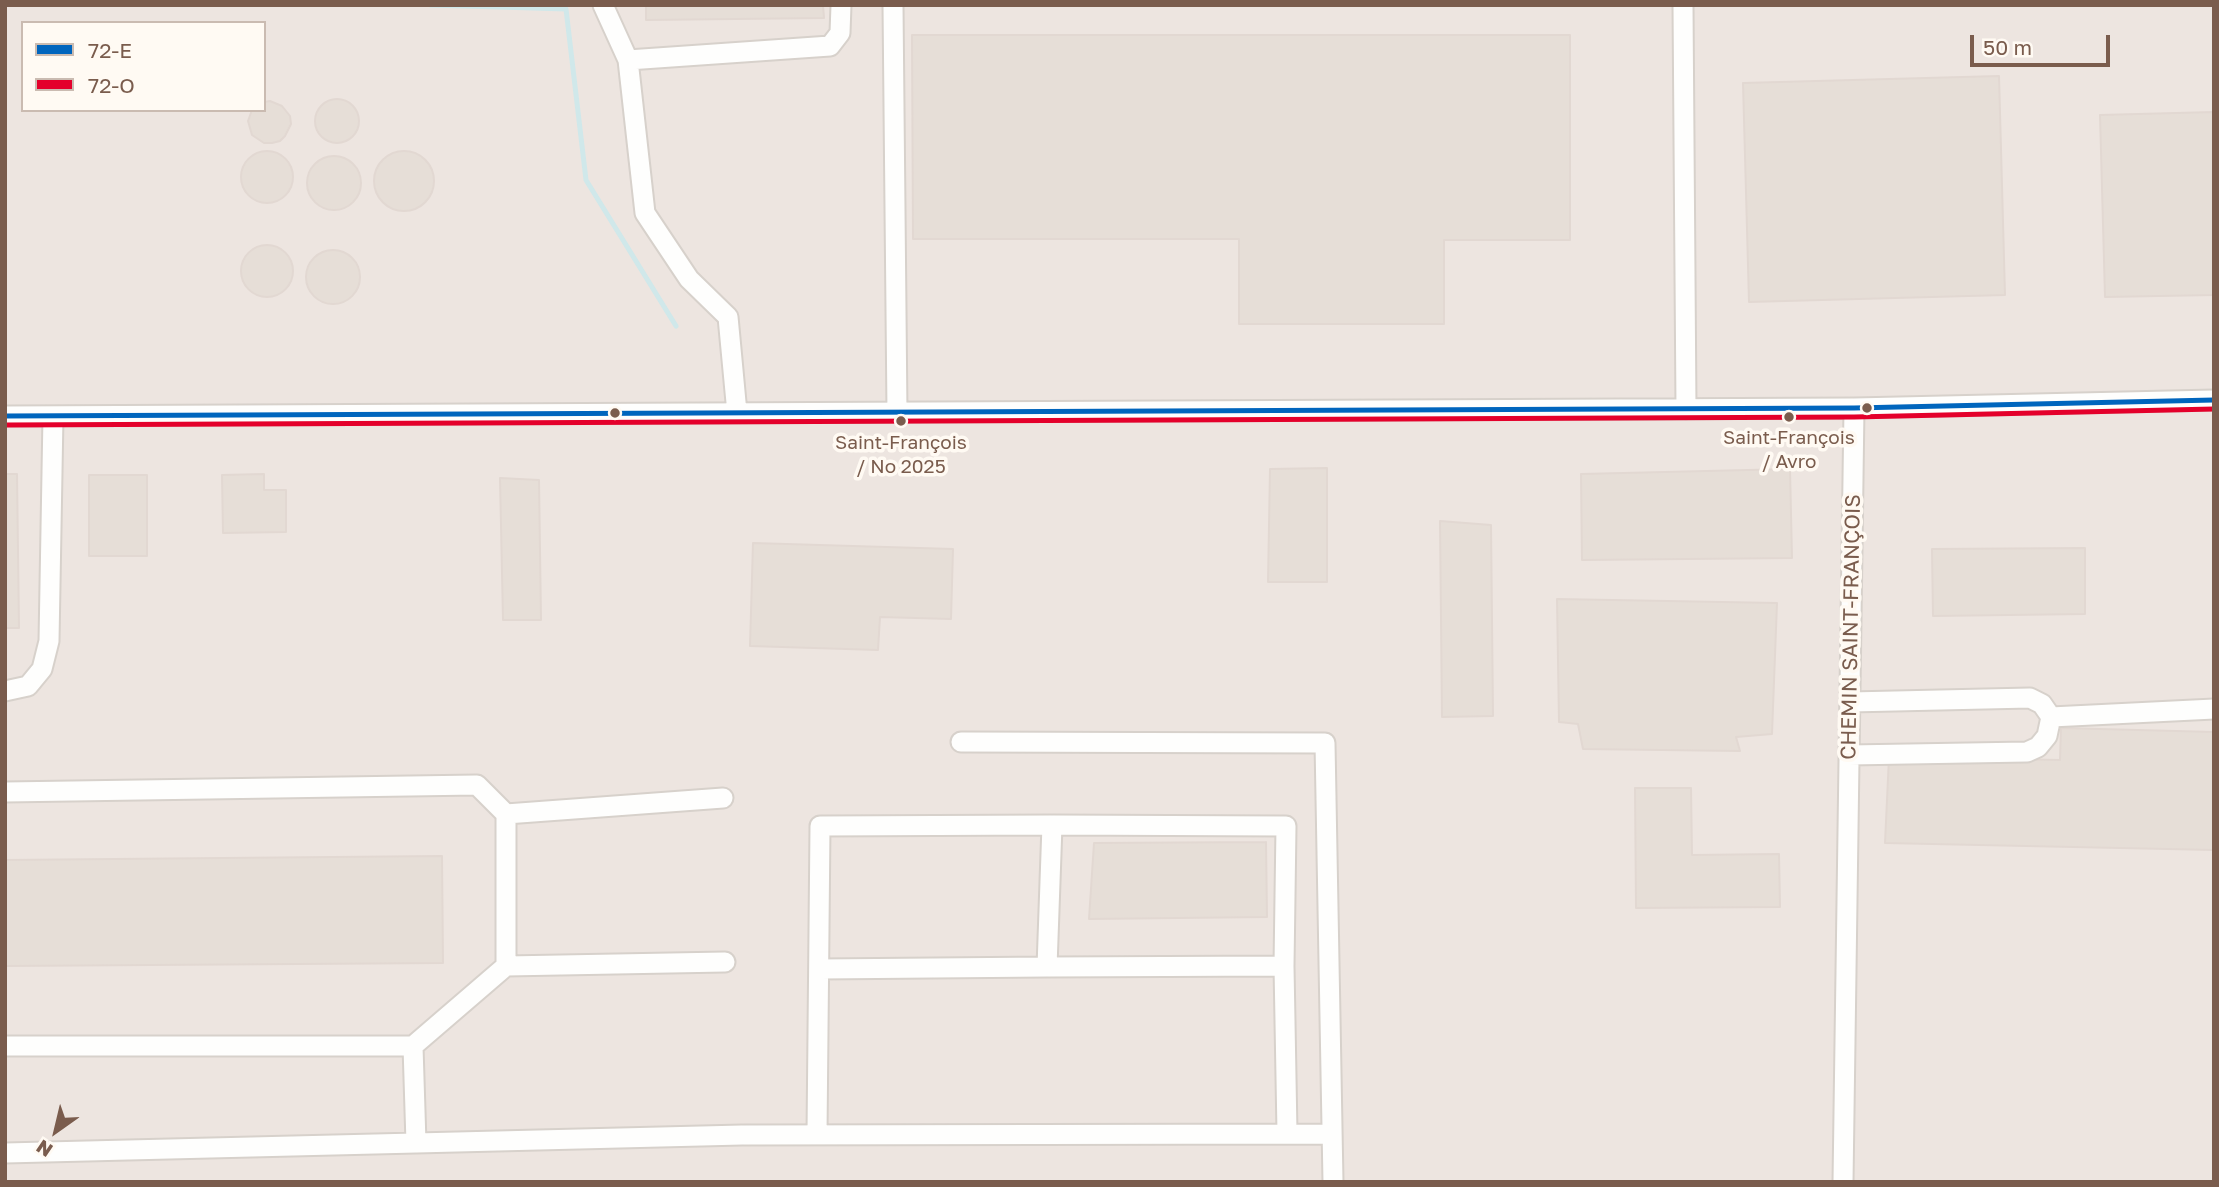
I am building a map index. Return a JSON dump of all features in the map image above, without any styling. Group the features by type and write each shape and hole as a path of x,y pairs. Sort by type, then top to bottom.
{"street":[{"path":"603,5 628,60 645,212 689,279 728,317 737,413"},
{"path":"628,60 830,46 840,33 841,5"},
{"path":"892,5 897,413"},
{"path":"1683,5 1686,409"},
{"path":"5,416 1854,408 2214,400"},
{"name":"CHEMIN SAINT-FRANÇOIS","path":"1843,1182 1854,408"},
{"path":"5,691 27,686 42,669 50,641 53,416"},
{"path":"1849,755 2028,752 2039,747 2047,736 2051,717 2042,704 2030,698 1850,702"},
{"path":"2051,717 2214,709"},
{"path":"961,742 1325,743 1333,1182"},
{"path":"5,792 477,785 506,814 506,966"},
{"path":"506,814 723,798"},
{"path":"817,1134 820,826 1052,825 1286,826 1284,966 1287,1133"},
{"path":"1047,967 1052,825"},
{"path":"5,1046 413,1046 506,966 725,962"},
{"path":"820,969 1284,966"},
{"path":"413,1046 416,1143"},
{"path":"5,1153 817,1134 1332,1134"}],"shaded area":[{"path":"5,5 2214,5 2214,1182 5,1182"}],"building":[{"path":"646,5 823,5 824,18 646,20"},
{"path":"912,35 1570,35 1570,240 1444,240 1444,324 1239,324 1239,239 913,239"},
{"path":"1999,76 2005,295 1749,302 1743,83"},
{"path":"337,99 346,100 353,105 358,112 358,130 353,137 346,142 337,143 328,142 321,137 316,130 315,121 316,112 321,105 328,100"},
{"path":"266,102 282,106 290,116 291,124 285,136 272,143 264,143 252,135 248,121 251,112 266,112"},
{"path":"2214,112 2214,295 2105,297 2100,115"},
{"path":"267,151 286,158 293,177 286,196 267,203 248,196 241,177 248,158"},
{"path":"404,151 425,160 434,181 425,202 404,211 383,202 374,181 383,160"},
{"path":"334,156 353,164 361,183 353,202 334,210 315,202 307,183 315,164"},
{"path":"267,245 286,252 293,271 286,290 267,297 248,290 241,271 248,252"},
{"path":"333,250 352,258 360,277 352,296 333,304 314,296 306,277 314,258"},
{"path":"1327,468 1327,582 1268,582 1270,469"},
{"path":"1790,469 1792,558 1582,560 1581,474"},
{"path":"5,474 17,474 19,628 5,628"},
{"path":"264,474 264,490 286,490 286,532 223,533 222,475"},
{"path":"89,475 147,475 147,556 89,556"},
{"path":"500,478 539,480 541,620 503,620"},
{"path":"1440,521 1491,525 1493,716 1442,717"},
{"path":"753,543 953,549 951,619 880,617 878,650 750,646"},
{"path":"2085,548 2085,614 1933,616 1932,549"},
{"path":"1557,599 1777,603 1772,734 1736,737 1740,751 1583,749 1578,724 1559,722"},
{"path":"2061,728 2214,732 2214,850 1885,843 1889,757 2060,760"},
{"path":"1635,788 1691,788 1692,855 1779,854 1780,907 1636,908"},
{"path":"1266,842 1267,917 1089,919 1094,843"},
{"path":"442,856 443,963 5,966 5,860"}],"waterway":[{"path":"431,5 566,9 586,180 676,326"}],"transit line":[{"name":"72-E","path":"5,416 1854,408 2214,400"},
{"name":"72-O","path":"5,425 1854,417 2214,409"}],"place":[{"name":"Saint-François / Avro","path":"1789,417"},
{"name":"Saint-François / No 2025","path":"901,421"}]}
